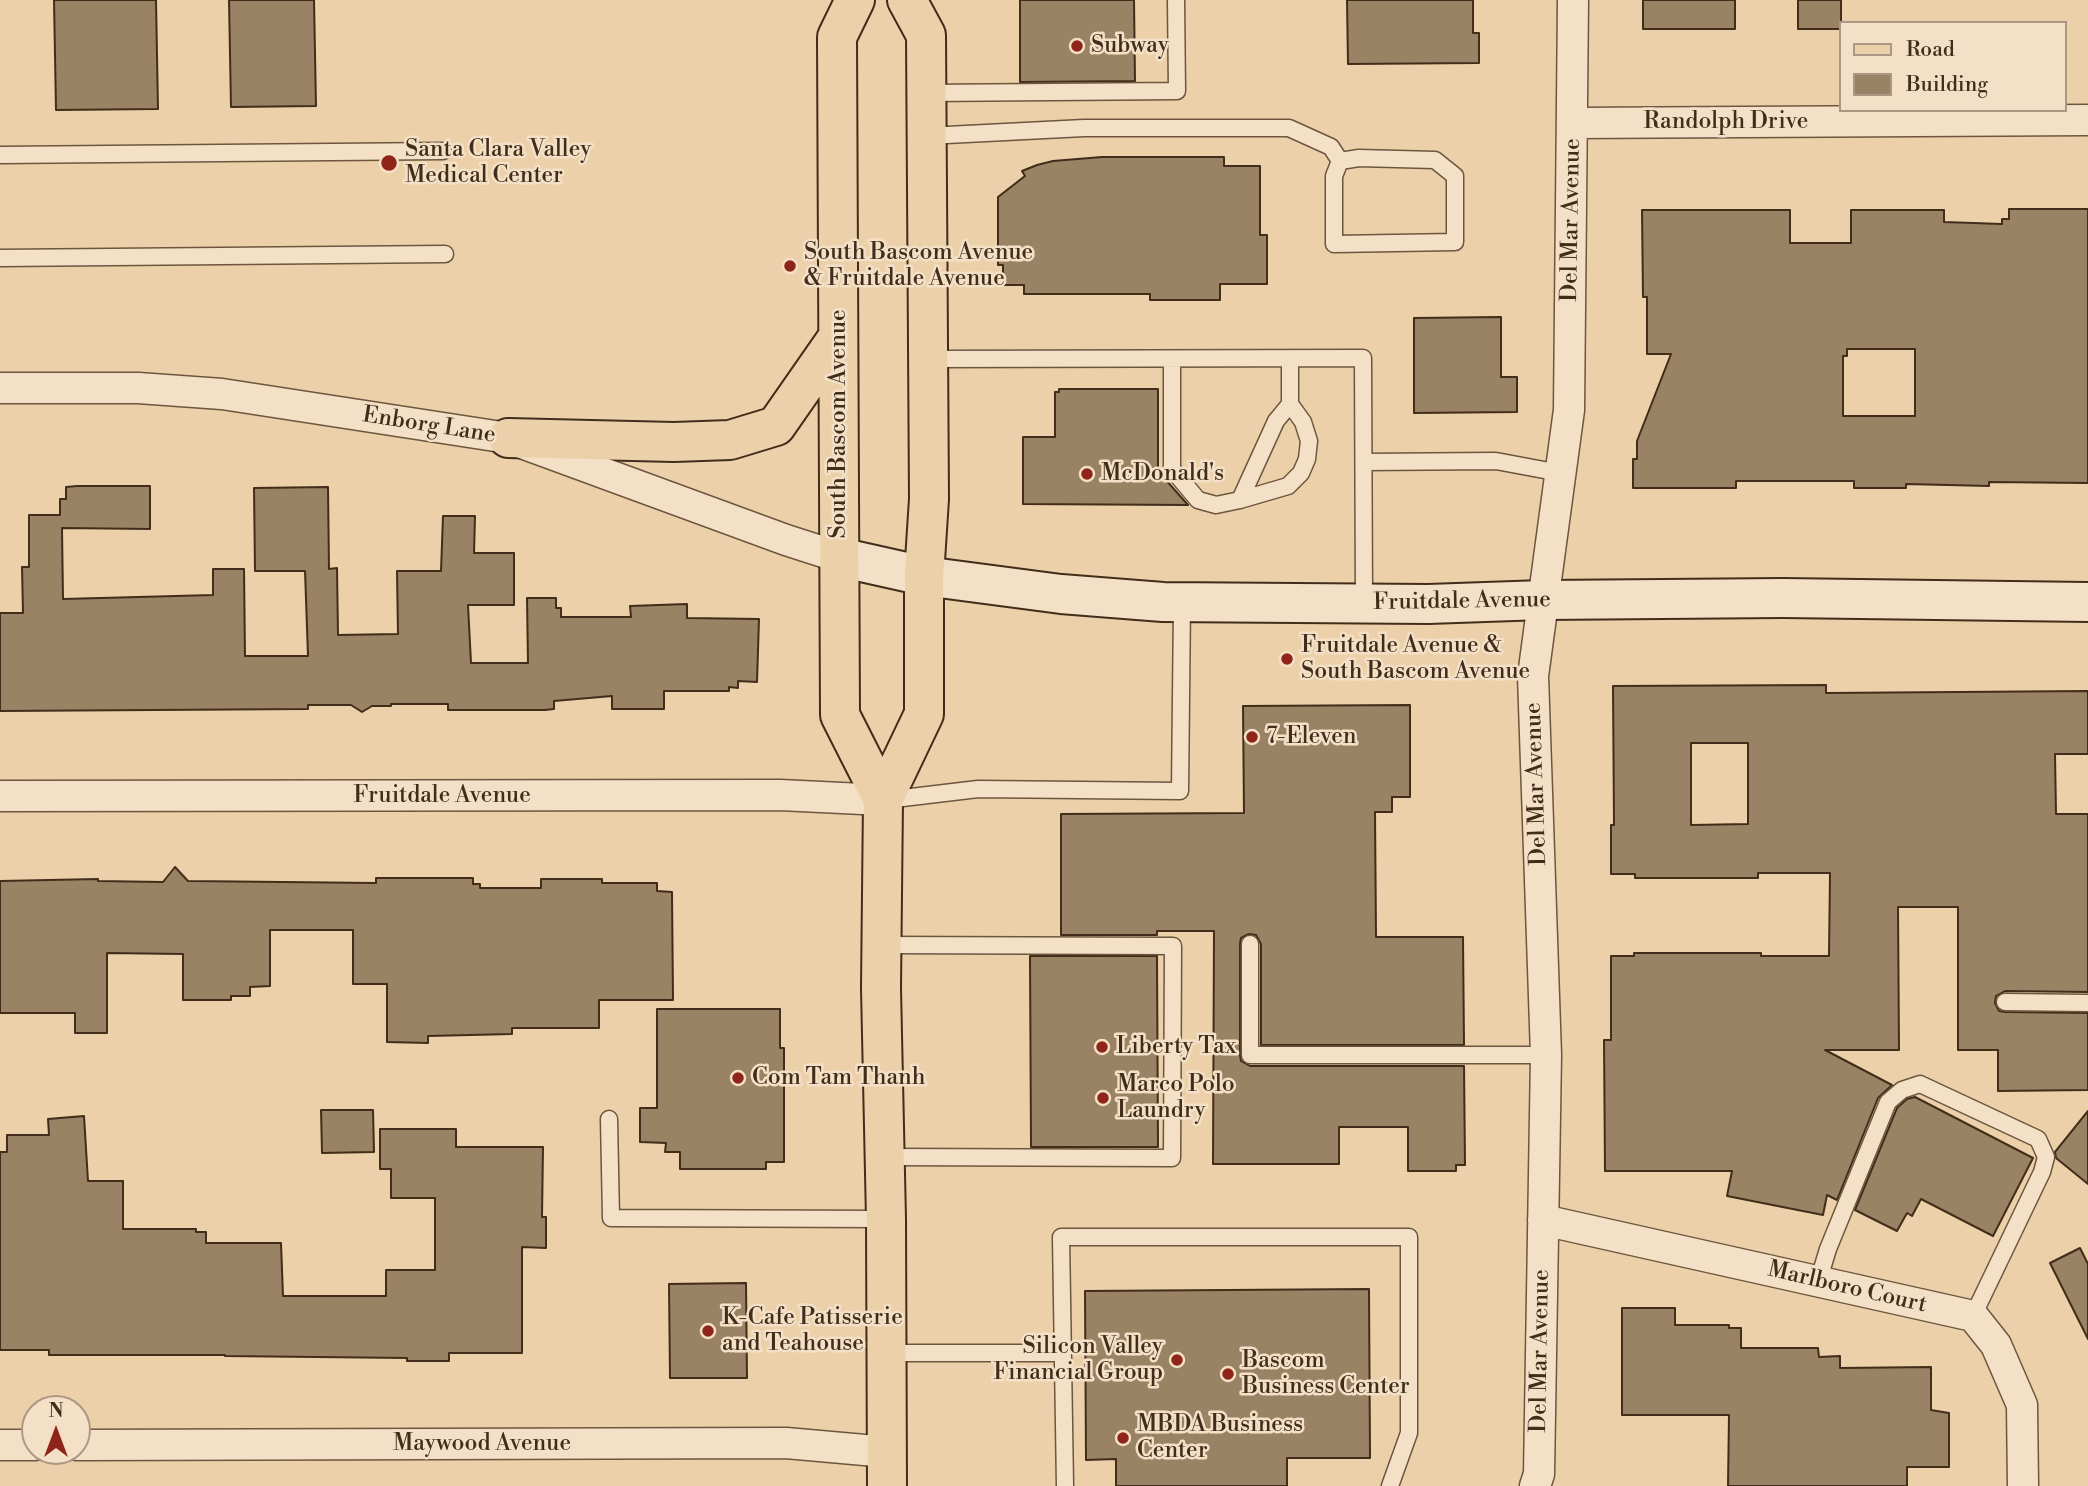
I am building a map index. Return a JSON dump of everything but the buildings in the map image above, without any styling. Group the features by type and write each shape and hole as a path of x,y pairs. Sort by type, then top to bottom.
{"main road":[{"name":"South Bascom Avenue","path":"855,0 837,37 840,715 883,800"},
{"name":"South Bascom Avenue","path":"887,1469 883,800 924,714 924,576 929,499 926,35 907,0"},
{"path":"508,438 674,442 730,440 776,426 838,337"}],"street":[{"name":"Del Mar Avenue","path":"1535,1486 1539,1474 1546,1055 1533,676 1569,410 1573,0"},
{"name":"Randolph Drive","path":"1573,123 2088,120"},
{"name":"Enborg Lane","path":"0,388 138,388 222,394 508,438 839,557"},
{"name":"Fruitdale Avenue","path":"839,557 924,576 1061,594 1182,601 1364,604 1783,598 2088,603"},
{"name":"Fruitdale Avenue","path":"0,796 780,795 883,800"},
{"name":"Marlboro Court","path":"1543,1220 1973,1316"},
{"path":"1973,1316 1996,1345 2022,1405 2023,1486"},
{"name":"Maywood Avenue","path":"91,1445 786,1443 887,1469"},
{"path":"0,1445 21,1445"}],"lane":[{"path":"927,93 1177,91 1176,0"},
{"path":"927,136 1084,128 1289,128 1331,147 1340,162"},
{"path":"0,155 443,151"},
{"path":"1359,158 1435,160 1455,176 1455,242 1334,244 1334,177 1340,162 1359,158"},
{"path":"0,258 445,254"},
{"path":"929,359 1363,358 1364,604"},
{"path":"1172,359 1172,469 1198,500 1216,505 1288,486 1301,473 1307,459 1309,441 1303,422 1290,404 1290,359"},
{"path":"1240,500 1276,421 1290,404"},
{"path":"1364,462 1496,461 1560,472"},
{"path":"883,800 978,789 1180,791 1182,601"},
{"path":"882,944 1173,946 1172,1158 885,1157"},
{"path":"1250,944 1250,1055 1546,1055"},
{"path":"2005,1002 2088,1003"},
{"path":"1818,1282 1828,1249 1888,1102 1902,1090 1920,1084 2038,1139 2046,1157 2042,1172 1973,1316"},
{"path":"609,1119 611,1218 886,1219"},
{"path":"1065,1486 1061,1237 1409,1237 1409,1433 1390,1486"},
{"path":"886,1353 1063,1353"}],"place":[{"name":"Subway","path":"1077,46"},
{"name":"Santa Clara Valley Medical Center","path":"389,163"},
{"name":"South Bascom Avenue & Fruitdale Avenue","path":"790,266"},
{"name":"McDonald's","path":"1087,474"},
{"name":"Fruitdale Avenue & South Bascom Avenue","path":"1287,659"},
{"name":"7-Eleven","path":"1252,737"},
{"name":"Liberty Tax","path":"1102,1047"},
{"name":"Com Tam Thanh","path":"738,1078"},
{"name":"Marco Polo Laundry","path":"1103,1098"},
{"name":"K-Cafe Patisserie and Teahouse","path":"708,1331"},
{"name":"Silicon Valley Financial Group","path":"1177,1360"},
{"name":"Bascom Business Center","path":"1228,1374"},
{"name":"MBDA Business Center","path":"1123,1438"}]}
